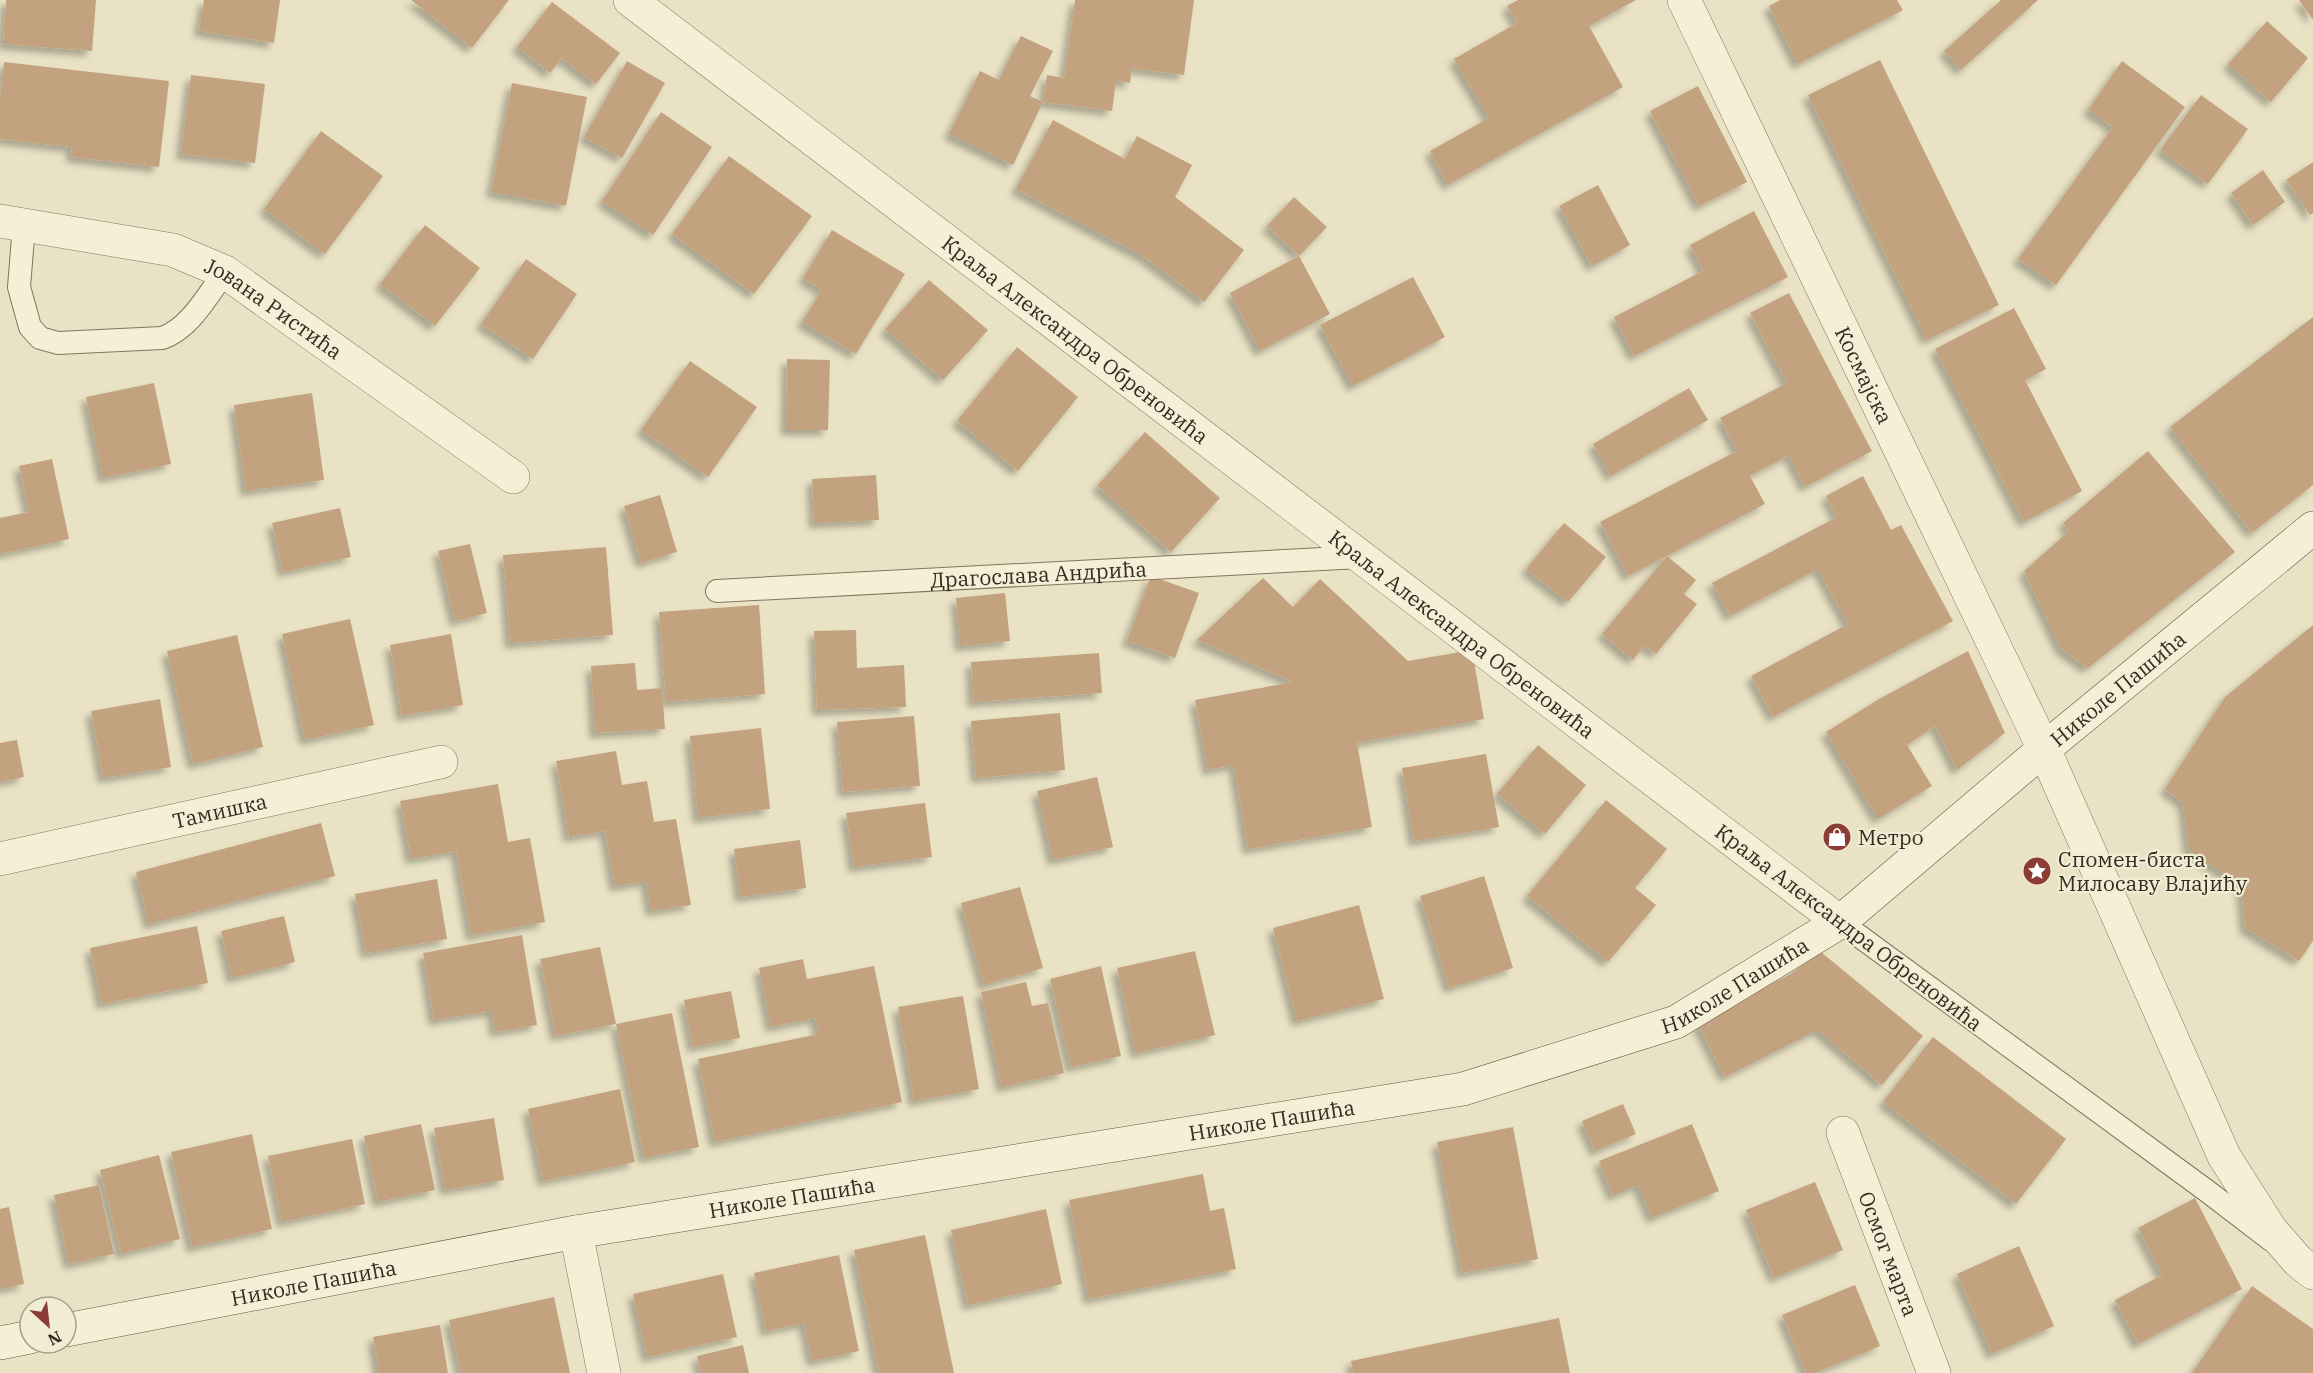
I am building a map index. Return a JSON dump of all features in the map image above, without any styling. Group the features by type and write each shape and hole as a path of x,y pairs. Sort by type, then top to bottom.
{"street":[{"name":"Краља Александра Обреновића","path":"630,0 1840,922"},
{"name":"Космајска","path":"1684,0 2044,749"},
{"name":"Јована Ристића","path":"12,223 173,250 225,272 513,477"},
{"name":"Николе Пашића","path":"78,1328 576,1232 1463,1089 1676,1022 1840,922 2044,749 2313,528"},
{"name":"Краља Александра Обреновића","path":"2044,749 2224,1156 2271,1230 2305,1267"},
{"name":"Тамишка","path":"0,859 441,762"},
{"name":"Осмог марта","path":"1843,1133 1934,1373"},
{"path":"576,1232 604,1373"},
{"path":"0,1343 18,1339"}],"lane":[{"path":"12,223 19,287 30,327 40,338 58,344 162,338 171,335 182,328 225,272"},
{"name":"Драгослава Андрића","path":"717,591 1361,557"},
{"name":"Краља Александра Обреновића","path":"1840,922 2207,1191 2305,1267"}],"building":[{"path":"6,0 96,0 92,51 3,44"},
{"path":"204,0 280,0 274,43 199,31"},
{"path":"411,0 509,0 472,48"},
{"path":"1075,0 1194,0 1184,75 1132,68 1130,83 1116,81 1112,111 1043,102 1047,75 1064,78"},
{"path":"1518,0 1636,0 1589,26 1623,87 1448,185 1430,151 1489,118 1454,59 1517,23 1507,6"},
{"path":"1780,0 1897,0 1903,10 1798,64 1769,6"},
{"path":"2001,0 2038,0 1961,70 1944,51"},
{"path":"2299,0 2313,0 2313,20"},
{"path":"552,2 620,53 596,84 562,58 550,73 517,47"},
{"path":"2267,21 2308,58 2271,102 2228,64"},
{"path":"1021,36 1053,51 1030,96 1043,102 1013,165 949,134 980,71 999,80"},
{"path":"1880,60 1999,305 1927,340 1808,95"},
{"path":"627,61 665,83 622,158 584,137"},
{"path":"2122,61 2185,107 2056,285 2018,259 2113,127 2088,110"},
{"path":"4,62 169,81 159,167 71,157 72,147 0,139 0,100"},
{"path":"191,75 265,84 255,163 181,154"},
{"path":"512,83 587,97 566,206 491,192"},
{"path":"1698,86 1747,182 1699,206 1650,111"},
{"path":"2201,95 2248,129 2208,184 2160,150"},
{"path":"661,112 712,147 653,235 602,201"},
{"path":"1053,120 1125,159 1137,136 1192,165 1175,197 1244,250 1204,302 1143,256 1016,189"},
{"path":"321,131 383,176 325,254 264,209"},
{"path":"729,156 812,216 754,294 672,234"},
{"path":"2313,162 2313,213 2310,215 2286,180"},
{"path":"2263,170 2285,202 2253,225 2231,193"},
{"path":"1598,185 1630,245 1592,266 1559,206"},
{"path":"1294,197 1327,227 1299,256 1267,226"},
{"path":"1754,211 1788,277 1634,356 1614,317 1703,271 1690,245"},
{"path":"425,225 480,268 435,326 380,284"},
{"path":"832,230 905,274 856,354 802,322 822,290 803,278"},
{"path":"1299,256 1330,314 1260,351 1230,293"},
{"path":"526,259 577,294 533,359 481,324"},
{"path":"1413,277 1445,337 1353,386 1320,325"},
{"path":"929,280 988,330 943,380 885,329"},
{"path":"1789,293 1872,451 1805,487 1789,455 1750,476 1765,504 1628,576 1600,522 1737,451 1720,418 1787,383 1750,313"},
{"path":"2014,308 2046,369 2025,380 2082,491 2024,522 1935,349"},
{"path":"2313,317 2313,485 2252,533 2170,427"},
{"path":"1017,347 1078,397 1018,471 957,421"},
{"path":"787,359 830,360 828,430 786,430"},
{"path":"690,361 757,407 708,477 641,430"},
{"path":"154,383 171,464 103,478 86,397"},
{"path":"1689,388 1708,420 1611,476 1593,444"},
{"path":"312,393 324,480 246,491 234,405"},
{"path":"1145,432 1220,498 1171,552 1097,486"},
{"path":"2148,451 2235,552 2088,668 2061,649 2024,571 2069,531 2063,523"},
{"path":"52,459 69,539 0,554 0,518 29,512 19,466"},
{"path":"876,475 879,520 814,523 812,479"},
{"path":"1863,476 1891,530 1901,525 1953,621 1773,717 1751,676 1848,624 1818,569 1730,616 1712,583 1837,517 1826,496"},
{"path":"660,495 677,552 641,563 624,506"},
{"path":"340,508 351,557 283,572 272,523"},
{"path":"1564,523 1606,557 1568,602 1526,569"},
{"path":"470,544 487,613 455,621 438,551"},
{"path":"606,547 613,635 510,643 503,555"},
{"path":"1667,556 1696,580 1684,594 1697,604 1656,654 1645,645 1633,660 1602,634"},
{"path":"1151,576 1199,593 1175,658 1127,641"},
{"path":"1263,578 1293,607 1320,579 1408,661 1472,650 1484,719 1357,743 1372,827 1248,849 1234,765 1208,770 1195,700 1293,682 1197,640"},
{"path":"1005,593 1010,641 960,646 956,598"},
{"path":"759,605 765,694 666,702 659,612"},
{"path":"350,619 374,725 305,740 282,634"},
{"path":"2313,625 2313,941 2299,961 2245,928 2241,884 2189,851 2183,803 2165,789 2225,697"},
{"path":"856,630 857,668 904,665 906,707 817,710 814,631"},
{"path":"451,634 463,705 402,716 390,645"},
{"path":"237,635 263,747 193,764 167,651"},
{"path":"1968,651 2005,733 1957,770 1935,726 1907,745 1932,786 1878,819 1826,732 1879,699"},
{"path":"1099,653 1102,693 973,702 971,662"},
{"path":"635,663 637,690 662,688 665,729 595,733 591,666"},
{"path":"160,699 171,767 103,778 91,711"},
{"path":"1060,713 1065,770 976,778 971,721"},
{"path":"914,716 920,786 843,792 837,722"},
{"path":"761,728 770,809 698,818 690,736"},
{"path":"17,740 24,777 0,782 0,743"},
{"path":"1538,745 1586,785 1545,834 1497,794"},
{"path":"616,751 622,785 647,781 654,822 676,819 691,905 651,911 646,881 615,886 605,831 569,837 556,761"},
{"path":"1486,754 1499,827 1414,841 1402,768"},
{"path":"1097,777 1113,847 1053,860 1037,791"},
{"path":"498,784 508,842 530,838 545,922 471,935 456,851 411,859 400,801"},
{"path":"1606,800 1667,849 1635,888 1656,905 1608,962 1527,896"},
{"path":"925,803 932,857 854,867 846,813"},
{"path":"321,823 335,876 149,924 136,872"},
{"path":"800,840 806,888 740,897 734,849"},
{"path":"1484,876 1513,968 1449,988 1420,896"},
{"path":"437,879 447,939 366,953 355,894"},
{"path":"1020,887 1043,968 984,985 961,903"},
{"path":"1359,905 1384,999 1297,1021 1273,928"},
{"path":"284,916 295,962 232,978 221,931"},
{"path":"197,926 208,983 102,1004 90,948"},
{"path":"522,935 537,1025 495,1032 492,1011 434,1020 423,953"},
{"path":"600,947 616,1024 556,1036 540,959"},
{"path":"1195,951 1215,1035 1136,1053 1117,968"},
{"path":"1821,952 1923,1036 1882,1085 1818,1030 1725,1077 1697,1022 1790,974"},
{"path":"803,959 807,979 874,966 902,1102 715,1142 698,1059 819,1034 815,1018 771,1027 759,968"},
{"path":"1101,966 1121,1056 1071,1067 1050,979"},
{"path":"1026,982 1032,1006 1048,1003 1064,1073 1002,1087 981,992"},
{"path":"731,991 740,1038 693,1047 684,1000"},
{"path":"963,996 979,1089 914,1101 898,1007"},
{"path":"672,1013 699,1147 644,1158 616,1024"},
{"path":"1933,1037 2066,1139 2016,1204 1883,1102"},
{"path":"620,1089 635,1162 543,1181 528,1109"},
{"path":"1623,1104 1636,1134 1595,1151 1582,1121"},
{"path":"494,1118 504,1180 445,1190 434,1128"},
{"path":"421,1124 435,1190 378,1202 364,1136"},
{"path":"1692,1124 1719,1191 1652,1218 1638,1185 1613,1196 1599,1161"},
{"path":"1513,1127 1538,1259 1462,1273 1437,1142"},
{"path":"252,1134 272,1229 192,1247 171,1152"},
{"path":"352,1139 365,1204 282,1222 268,1156"},
{"path":"159,1155 180,1239 121,1254 100,1170"},
{"path":"1203,1174 1210,1211 1224,1208 1236,1269 1089,1299 1069,1200"},
{"path":"1815,1182 1843,1250 1774,1278 1746,1210"},
{"path":"99,1185 114,1254 69,1264 54,1195"},
{"path":"2195,1198 2242,1289 2138,1344 2115,1300 2162,1275 2138,1228"},
{"path":"9,1207 24,1284 0,1289 0,1209"},
{"path":"1046,1209 1062,1284 968,1305 951,1230"},
{"path":"925,1235 954,1373 879,1373 854,1250"},
{"path":"2019,1246 2054,1326 1992,1354 1957,1274"},
{"path":"839,1255 859,1351 812,1361 804,1323 766,1331 754,1273"},
{"path":"723,1274 737,1337 647,1357 633,1294"},
{"path":"1855,1285 1880,1346 1815,1373 1806,1373 1782,1315"},
{"path":"2252,1286 2313,1329 2313,1373 2192,1373"},
{"path":"554,1297 570,1373 461,1373 449,1320"},
{"path":"1559,1318 1570,1373 1353,1373 1351,1361"},
{"path":"440,1325 448,1373 379,1373 373,1337"},
{"path":"743,1345 749,1373 701,1373 697,1356"}],"place":[{"name":"Метро","path":"1837,837"},
{"name":"Спомен-биста Милосаву Влајићу","path":"2037,871"}]}
